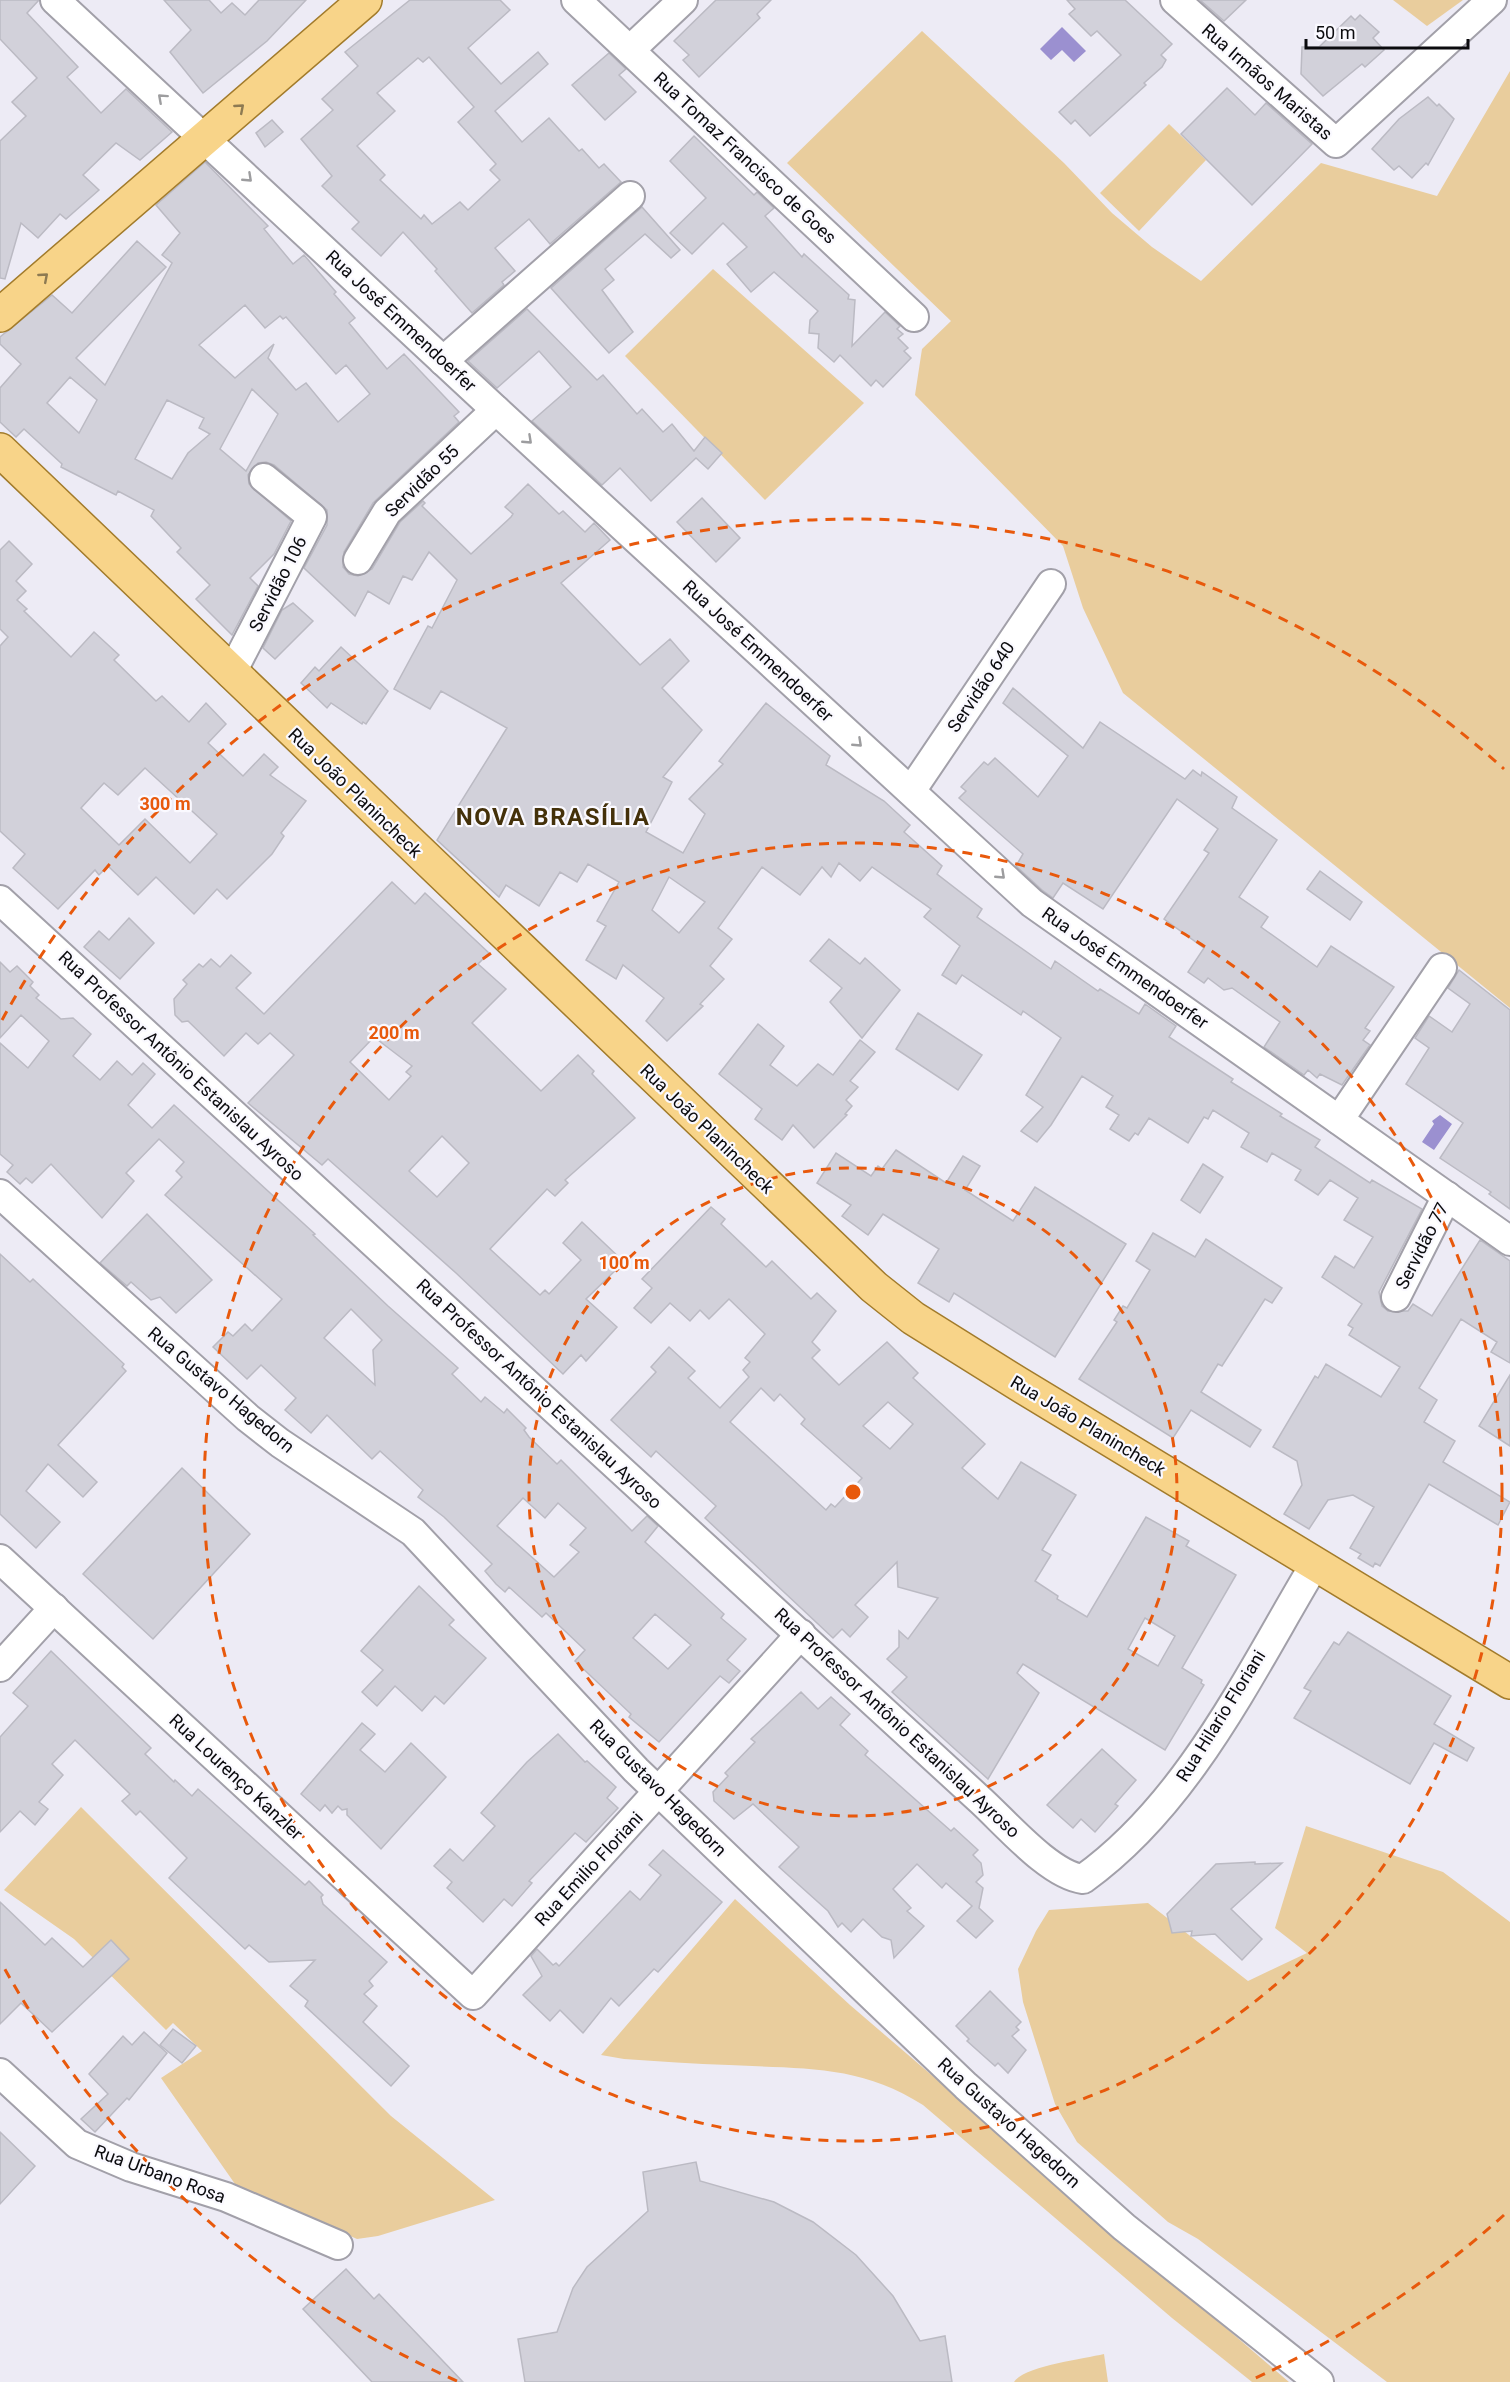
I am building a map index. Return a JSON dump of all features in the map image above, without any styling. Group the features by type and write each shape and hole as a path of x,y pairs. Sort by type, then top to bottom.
{"main road":[{"path":"0,315 206,138 350,4"},
{"name":"Rua João Planincheck","path":"0,450 231,674 874,1287 913,1318 980,1360 1510,1682"}],"street":[{"name":"Rua José Emmendoerfer","path":"55,0 1032,903 1510,1241"},
{"name":"Rua Tomaz Francisco de Goes","path":"576,0 914,317"},
{"path":"630,50 683,0"},
{"name":"Rua Irmãos Maristas","path":"1175,0 1336,143 1492,0"},
{"path":"443,361 630,196"},
{"name":"Servidão 55","path":"358,560 387,512 496,410"},
{"name":"Servidão 106","path":"231,674 312,517 264,478"},
{"name":"Servidão 640","path":"910,791 1051,584"},
{"name":"Rua Professor Antônio Estanislau Ayroso","path":"0,900 1050,1864 1073,1877 1083,1878"},
{"path":"1339,1119 1442,968"},
{"name":"Rua Gustavo Hagedorn","path":"0,1194 248,1418 280,1443 413,1532 659,1792 1052,2163 1124,2227 1318,2382"},
{"name":"Servidão 77","path":"1396,1297 1448,1196"},
{"name":"Rua Lourenço Kanzler","path":"0,1559 472,1995"},
{"name":"Rua Hilario Floriani","path":"1083,1878 1112,1858 1142,1827 1200,1756 1315,1564"},
{"path":"0,1667 54,1608"},
{"name":"Rua Emilio Floriani","path":"472,1995 801,1634"},
{"name":"Rua Urbano Rosa","path":"0,2073 77,2144 131,2167 226,2197 338,2246"}],"shaded area":[{"path":"1393,0 1463,0 1427,26"},
{"path":"1062,27 1086,51 1074,62 1062,50 1051,60 1040,49"},
{"path":"922,31 1064,163 1112,213 1152,247 1201,281 1321,163 1437,196 1510,71 1510,1008 1123,693 1083,608 1063,546 915,395 922,349 951,321 787,163"},
{"path":"1169,124 1206,160 1139,231 1100,193"},
{"path":"713,269 864,403 765,500 625,356"},
{"path":"1440,1115 1452,1124 1434,1150 1422,1142 1434,1124 1432,1121"},
{"path":"81,1807 391,2116 495,2200 378,2236 357,2239 235,2184 161,2078 202,2051 173,2023 166,2030 74,1939 4,1890"},
{"path":"1306,1826 1443,1872 1510,1922 1510,2382 1387,2382 1198,2239 1168,2222 1077,2142 1055,2104 1023,2002 1018,1969 1049,1910 1148,1903 1248,1981 1307,1953 1275,1928"},
{"path":"735,1899 850,2005 1289,2382 1252,2382 1172,2318 923,2105 899,2092 853,2075 829,2071 624,2059 601,2055"},
{"path":"1104,2354 1108,2382 1014,2382 1020,2376 1041,2367"}],"building":[{"path":"0,0 39,0 27,13 78,67 67,77 101,113 126,89 172,132 140,160 116,143 83,175 99,190 66,219 60,214 38,238 21,223 5,279 0,278 0,141 26,116 12,102 37,78 0,39"},
{"path":"164,0 209,0 221,13 232,3 245,15 259,0 306,0 267,41 203,93 170,52 191,30"},
{"path":"410,0 500,0 510,10 468,48 501,84 538,52 548,64 495,111 522,142 549,118 579,151 582,149 599,168 604,164 621,182 550,244 529,219 495,248 515,271 502,282 504,285 472,313 435,271 437,269 403,232 381,256 352,229 359,222 322,186 332,176 301,139 333,110 322,99 358,66 345,52","holes":["429,57 474,107 458,122 496,164 490,170 500,180 468,210 460,202 432,224 424,215 421,219 380,180 385,175 357,146 395,111 377,93 418,58 423,62"]},
{"path":"716,0 771,0 757,14 760,18 699,77 683,60 689,55 674,41"},
{"path":"1067,0 1125,0 1172,44 1161,55 1166,60 1162,67 1144,83 1146,85 1090,136 1075,120 1071,124 1059,112 1121,55 1097,31 1091,36 1069,14 1075,9"},
{"path":"1200,0 1246,0 1224,21"},
{"path":"1360,15 1379,32 1373,38 1384,50 1365,67 1362,64 1323,96 1301,74 1302,47 1319,47 1351,16 1355,20"},
{"path":"609,53 626,69 619,75 636,92 605,120 572,85"},
{"path":"1227,88 1255,115 1266,103 1312,144 1252,205 1181,134"},
{"path":"1428,97 1454,119 1428,165 1426,163 1412,178 1399,166 1394,170 1372,149 1399,119"},
{"path":"272,120 283,132 265,147 256,133"},
{"path":"694,136 754,195 757,192 774,208 765,216 802,257 804,254 849,295 848,299 855,300 852,346 885,312 900,326 897,329 903,334 898,338 908,348 904,351 911,358 883,387 876,380 871,386 840,355 834,362 818,348 819,334 809,333 810,320 818,311 774,272 751,292 727,264 747,247 723,223 692,254 670,233 706,198 670,161"},
{"path":"205,162 268,226 264,229 293,264 304,255 355,318 349,323 387,369 404,354 459,412 454,416 459,422 373,503 344,552 343,567 349,574 358,576 372,569 400,522 423,501 425,503 422,506 471,554 511,517 513,514 505,507 528,484 559,514 563,511 585,532 594,523 610,540 561,583 640,665 670,639 689,661 662,688 702,730 663,777 672,782 646,832 683,853 705,814 689,799 723,764 719,761 766,703 830,756 826,765 884,801 910,825 904,832 942,866 937,874 982,909 977,917 1051,969 1055,961 1098,991 1100,989 1139,1014 1145,1004 1176,1026 1169,1037 1233,1079 1231,1082 1282,1114 1280,1116 1320,1140 1315,1147 1370,1183 1372,1180 1422,1209 1379,1292 1382,1306 1388,1311 1408,1311 1413,1304 1432,1316 1480,1240 1510,1261 1510,1363 1491,1352 1497,1342 1461,1319 1419,1388 1437,1400 1424,1422 1455,1441 1443,1462 1510,1502 1498,1525 1429,1484 1380,1566 1375,1563 1373,1567 1358,1558 1361,1554 1350,1548 1374,1507 1353,1495 1328,1500 1309,1529 1284,1514 1302,1485 1297,1461 1273,1447 1315,1376 1318,1378 1326,1364 1381,1397 1400,1367 1349,1335 1353,1328 1348,1325 1362,1304 1322,1277 1335,1256 1354,1268 1373,1237 1344,1220 1358,1198 1330,1180 1318,1195 1295,1180 1301,1170 1272,1153 1267,1162 1241,1147 1249,1133 1213,1110 1208,1119 1204,1117 1188,1143 1149,1118 1138,1135 1135,1133 1129,1141 1110,1129 1119,1115 1106,1107 1113,1096 1082,1076 1051,1125 1037,1142 1021,1131 1043,1107 1026,1095 1061,1038 1023,1011 1021,1015 962,975 956,984 942,975 960,946 924,917 931,909 872,867 860,881 839,863 831,877 822,867 800,895 762,867 718,928 732,939 710,966 724,979 700,1004 703,1006 667,1041 646,1021 664,998 623,965 616,979 586,960 606,926 597,921 619,882 588,864 577,882 560,872 539,906 506,885 499,897 437,840 507,728 441,691 430,709 394,689 428,626 432,628 457,580 429,552 412,580 403,576 389,604 368,591 355,616 304,568 327,525 327,510 274,465 266,462 258,463 248,475 249,484 291,521 274,554 250,578 258,586 232,635 196,599 210,585 177,552 181,548 151,516 154,510 118,491 116,495 61,467 62,464 24,429 16,437 0,422 0,388 21,364 0,344 0,337 52,295 72,313 137,241 166,267 76,358 105,385 172,263 162,255 180,233 156,205","holes":["245,305 265,328 280,316 283,319 286,317 336,374 346,365 370,394 338,422 306,383 296,390 268,358 274,344 235,378 199,345","70,377 97,400 79,433 47,403","252,389 278,414 246,471 220,449","167,400 204,418 199,428 210,434 188,453 172,479 135,459","669,877 705,902 679,933 652,910"]},
{"path":"642,207 680,250 671,258 645,234 605,269 614,280 602,290 633,332 609,353 551,288"},
{"path":"527,309 597,380 603,375 637,414 642,409 663,432 672,424 694,451 705,437 722,453 708,469 696,458 651,501 620,468 602,485 532,421 571,387 539,351 497,388 468,361"},
{"path":"702,498 740,538 716,562 677,522"},
{"path":"9,541 32,564 16,581 26,591 17,600 27,609 24,611 71,657 94,632 119,655 114,660 156,701 162,696 189,722 206,703 226,724 208,743 243,776 264,754 278,767 270,775 306,801 281,833 284,836 272,854 227,899 217,889 194,914 156,877 138,895 108,866 99,875 95,870 58,909 13,868 25,854 0,831 0,646 8,637 0,629 0,550","holes":["145,768 217,834 190,863 145,819 119,845 81,808 104,783 118,795"]},
{"path":"293,603 313,621 275,659 263,648 282,610"},
{"path":"341,647 388,691 366,724 363,722 362,724 331,703 327,708 301,683 315,667 319,671"},
{"path":"1013,688 1083,748 1100,722 1185,779 1193,770 1201,776 1202,772 1237,797 1232,808 1277,840 1239,897 1268,917 1261,927 1317,967 1331,946 1394,987 1365,1028 1370,1031 1363,1040 1370,1045 1342,1085 1320,1074 1317,1078 1308,1070 1304,1075 1264,1047 1280,1022 1232,988 1224,990 1208,978 1204,983 1188,972 1204,948 1164,919 1209,853 1204,850 1218,829 1177,799 1103,909 1063,883 1053,898 1042,890 1016,866 1023,854 959,798 966,791 961,787 984,762 988,765 995,758 1038,797 1068,756 1003,703"},
{"path":"1320,871 1362,902 1350,920 1307,889"},
{"path":"392,882 415,904 425,893 489,953 478,964 506,989 472,1023 541,1091 578,1055 594,1071 592,1074 635,1118 565,1180 568,1183 555,1196 547,1189 490,1249 540,1295 545,1290 549,1294 581,1260 563,1243 582,1222 624,1262 586,1299 617,1327 586,1361 581,1355 563,1374 456,1273 328,1159 322,1165 248,1103 294,1055 270,1033 258,1044 246,1033 224,1056 188,1021 182,1022 175,1015 174,999 187,984 183,980 199,964 203,967 211,959 220,967 231,955 251,973 236,988 264,1014","holes":["374,1037 412,1066 406,1072 411,1076 389,1100 350,1062","442,1136 469,1163 437,1197 409,1171"]},
{"path":"129,918 154,943 120,979 84,947 99,931 109,940"},
{"path":"829,939 860,964 865,958 900,990 862,1038 830,1002 842,988 810,961"},
{"path":"0,962 10,972 17,966 33,982 30,986 39,995 36,998 61,1019 73,1018 91,1034 73,1056 100,1080 117,1061 132,1075 143,1063 155,1074 128,1105 152,1128 174,1105 315,1234 313,1235 388,1306 458,1368 452,1374 481,1402 485,1397 504,1413 507,1409 526,1428 524,1430 529,1437 557,1464 561,1460 632,1531 647,1516 658,1526 645,1542 724,1614 721,1618 746,1639 727,1660 740,1671 729,1683 720,1676 659,1742 629,1717 631,1714 575,1661 585,1650 546,1613 542,1617 509,1587 505,1592 496,1584 485,1571 492,1564 444,1517 418,1497 423,1490 380,1451 372,1459 327,1415 311,1433 285,1410 296,1398 261,1365 247,1379 213,1347 228,1332 233,1336 245,1324 252,1331 282,1299 165,1195 182,1177 176,1171 184,1162 159,1139 126,1173 134,1181 102,1218 51,1164 32,1183 26,1178 20,1184 7,1172 13,1165 0,1154 0,1043 28,1068 49,1041 21,1015 0,1038","holes":["351,1309 382,1340 373,1350 375,1385 324,1338","523,1498 545,1518 558,1503 586,1528 570,1545 579,1552 554,1577 497,1526","655,1614 691,1645 668,1669 633,1638"]},
{"path":"1459,970 1510,1010 1510,1209 1489,1194 1491,1192 1440,1158 1463,1123 1406,1084 1429,1048 1415,1038 1429,1016 1452,1032 1470,1004 1448,988"},
{"path":"918,1013 982,1055 958,1090 896,1049"},
{"path":"758,1024 784,1046 770,1065 797,1086 818,1064 833,1075 860,1040 875,1052 850,1081 858,1087 846,1100 852,1106 845,1114 847,1115 814,1148 793,1125 782,1140 755,1119 762,1109 719,1074"},
{"path":"896,1150 946,1183 963,1156 980,1166 965,1190 1013,1221 1035,1187 1126,1244 1055,1357 954,1293 949,1302 918,1283 939,1249 883,1214 868,1235 842,1216 851,1205 817,1183 836,1153 871,1176 878,1166 882,1169"},
{"path":"1203,1164 1223,1177 1200,1213 1181,1200"},
{"path":"711,1207 725,1219 721,1224 766,1267 772,1261 811,1299 817,1293 836,1311 812,1342 820,1350 812,1358 839,1385 887,1342 918,1373 913,1378 985,1444 962,1468 998,1499 1021,1462 1076,1495 1042,1550 1051,1555 1035,1581 1058,1596 1057,1599 1087,1617 1146,1517 1189,1541 1186,1546 1236,1575 1182,1668 1202,1680 1201,1683 1204,1685 1165,1750 1023,1664 1017,1673 1039,1693 988,1779 892,1692 907,1677 887,1659 899,1647 899,1631 908,1639 938,1598 898,1587 897,1562 855,1605 868,1617 850,1637 842,1629 833,1638 705,1518 716,1506 656,1451 651,1457 611,1420 656,1372 651,1367 669,1347 695,1371 688,1378 720,1408 749,1377 743,1370 750,1362 745,1358 765,1334 729,1299 709,1319 700,1310 690,1321 670,1303 651,1323 634,1308 652,1288 642,1279","holes":["761,1388 774,1401 780,1394 805,1419 801,1424 862,1478 835,1507 831,1504 826,1510 730,1422","888,1402 913,1424 890,1449 863,1426","1145,1618 1175,1636 1158,1666 1128,1649"]},
{"path":"147,1214 212,1280 176,1313 160,1297 151,1300 131,1282 127,1286 100,1263"},
{"path":"1153,1233 1195,1257 1206,1239 1282,1288 1272,1303 1265,1299 1222,1366 1218,1364 1201,1392 1261,1430 1250,1447 1191,1410 1173,1438 1079,1379 1117,1322 1114,1320 1123,1306 1127,1308 1150,1270 1136,1261"},
{"path":"0,1254 30,1282 33,1279 124,1364 122,1367 126,1371 58,1445 97,1482 83,1497 48,1464 26,1491 60,1522 36,1548 0,1514"},
{"path":"1510,1375 1510,1446 1479,1426"},
{"path":"182,1468 250,1534 153,1639 83,1574"},
{"path":"419,1586 454,1620 449,1625 486,1658 444,1704 435,1696 422,1711 395,1686 377,1706 362,1692 383,1670 361,1651"},
{"path":"1348,1632 1451,1696 1434,1724 1474,1748 1467,1761 1434,1743 1410,1784 1294,1718 1311,1691 1304,1688 1334,1642 1339,1645"},
{"path":"51,1651 151,1748 145,1754 174,1782 175,1780 192,1796 198,1789 305,1885 309,1881 323,1895 321,1897 323,1904 387,1962 369,1981 373,1986 364,1994 377,2006 363,2022 409,2066 391,2086 305,2006 308,2001 290,1986 315,1960 269,1962 249,1945 245,1949 169,1878 187,1858 140,1811 136,1815 122,1801 130,1794 75,1740 52,1764 63,1775 39,1802 48,1809 35,1825 20,1811 0,1832 0,1737 28,1706 13,1693"},
{"path":"801,1692 818,1709 831,1697 850,1714 840,1725 868,1751 865,1755 951,1831 954,1828 978,1850 973,1855 981,1863 983,1875 976,1882 983,1888 979,1908 993,1921 976,1938 957,1921 972,1906 946,1883 942,1888 917,1864 893,1889 911,1908 907,1911 924,1926 894,1958 891,1940 882,1937 863,1919 851,1932 842,1923 838,1927 828,1911 779,1867 799,1847 753,1804 734,1819 714,1801 713,1792 728,1776 725,1773 755,1742 751,1739"},
{"path":"362,1723 375,1734 360,1750 385,1772 411,1743 446,1777 381,1849 347,1815 347,1809 342,1810 338,1806 332,1813 325,1805 320,1811 301,1794"},
{"path":"558,1734 585,1762 587,1761 616,1787 607,1798 618,1808 586,1842 575,1833 529,1881 532,1883 512,1906 504,1899 483,1922 447,1888 452,1882 434,1866 450,1849 463,1861 495,1826 481,1813 527,1762"},
{"path":"1102,1749 1136,1780 1115,1804 1118,1806 1095,1832 1081,1819 1073,1828 1047,1805"},
{"path":"663,1850 722,1902 658,1972 654,1969 619,2006 611,1998 583,2033 560,2010 550,2021 523,1995 542,1976 531,1956 537,1949 553,1965 556,1963 559,1966 630,1891 640,1900 661,1875 649,1865"},
{"path":"1255,1862 1255,1864 1282,1863 1231,1909 1262,1939 1242,1960 1215,1934 1191,1936 1192,1931 1172,1933 1167,1914 1216,1864"},
{"path":"0,1902 45,1945 52,1938 83,1967 111,1940 129,1959 52,2032 21,2003 0,2024"},
{"path":"990,1991 1021,2022 1016,2027 1019,2030 1012,2036 1026,2050 1008,2073 998,2063 995,2066 967,2041 969,2039 956,2026"},
{"path":"173,2029 196,2046 182,2063 160,2045"},
{"path":"144,2032 167,2053 129,2100 127,2098 95,2132 81,2119 108,2094 89,2074 123,2036 132,2045"},
{"path":"0,2132 35,2166 0,2204"},
{"path":"696,2162 700,2181 774,2202 813,2222 856,2255 893,2296 920,2341 945,2336 952,2382 525,2382 518,2339 557,2332 573,2288 587,2267 648,2211 643,2172"},
{"path":"346,2269 374,2299 379,2294 463,2382 372,2382 303,2309"}],"district":[{"name":"NOVA BRASÍLIA","path":"553,817"}]}
